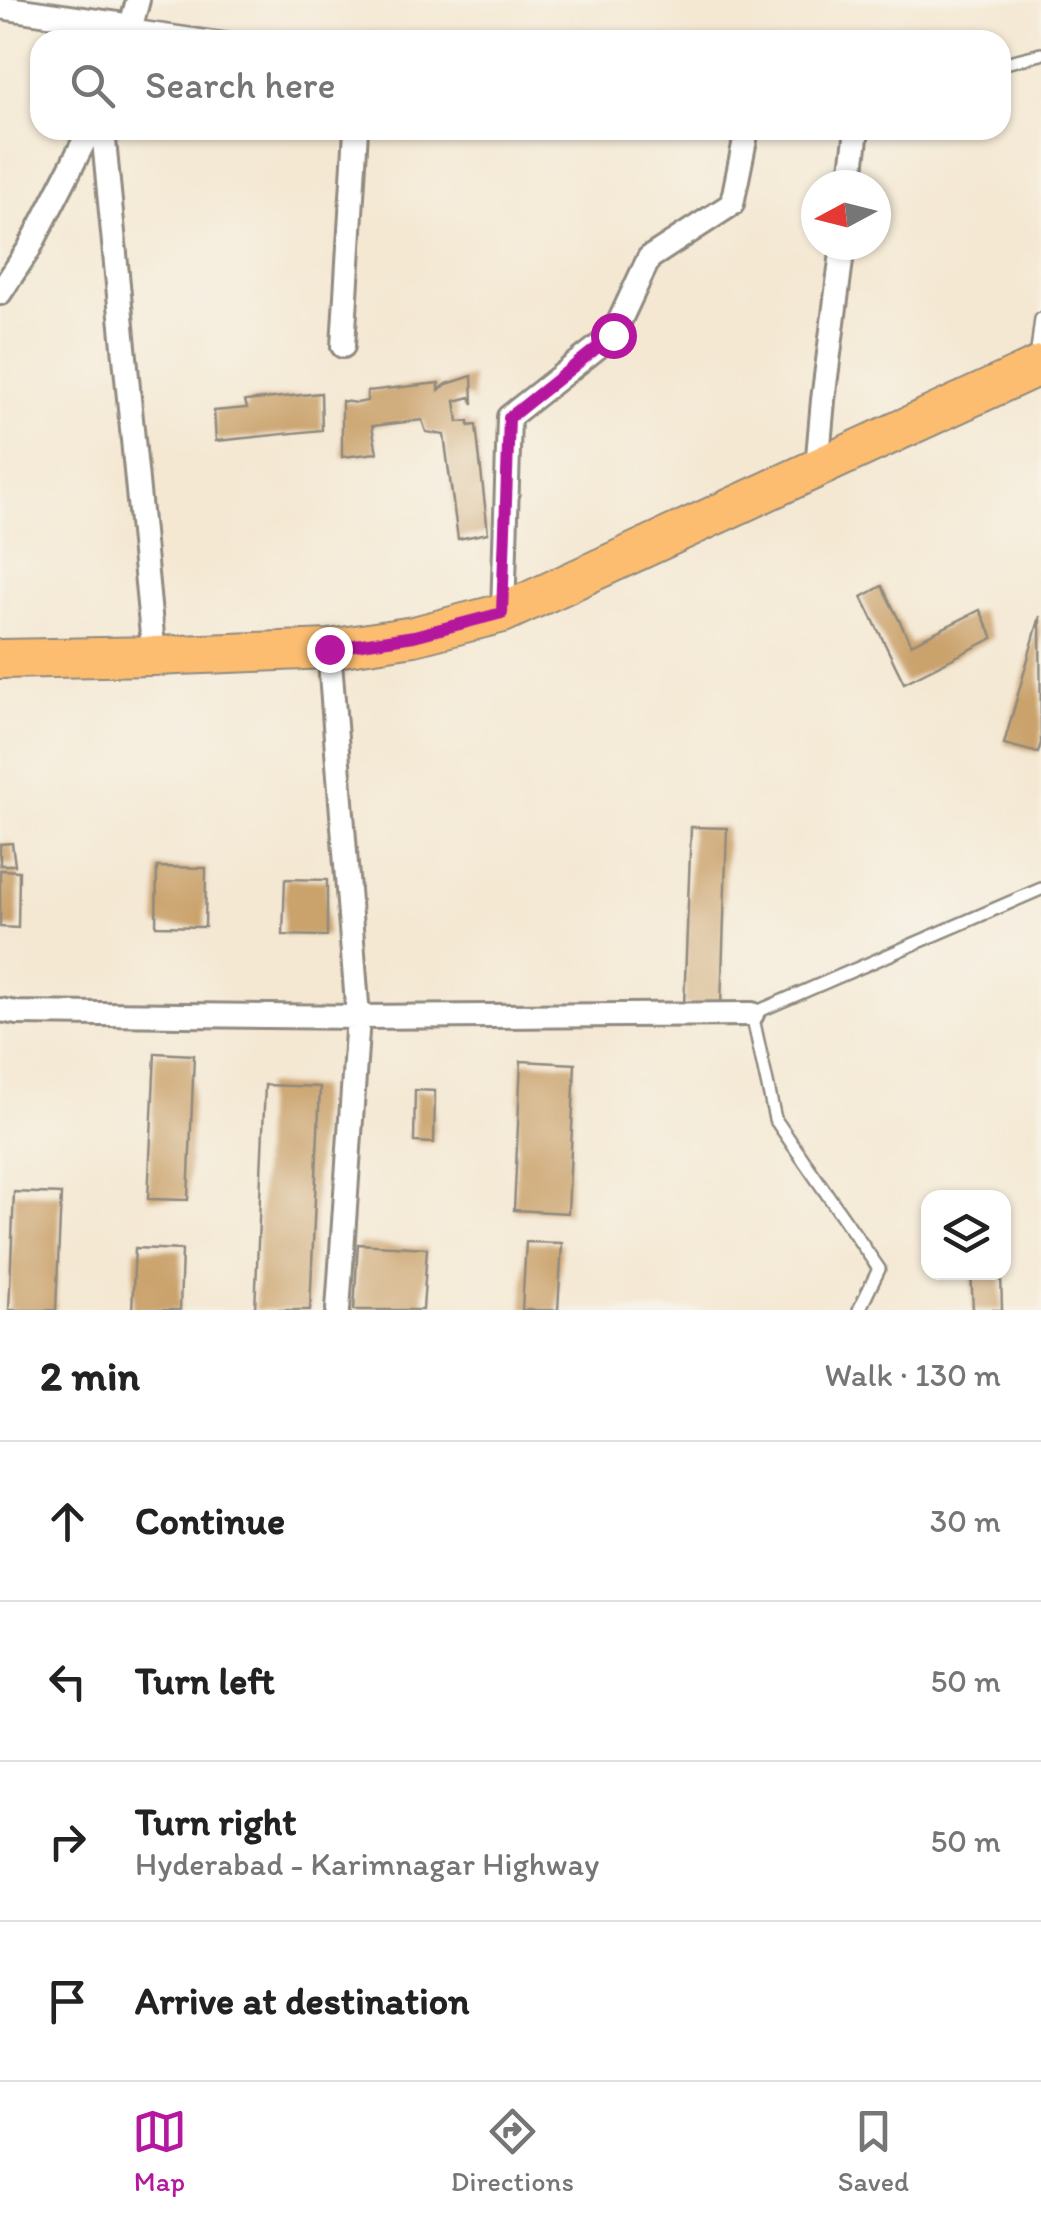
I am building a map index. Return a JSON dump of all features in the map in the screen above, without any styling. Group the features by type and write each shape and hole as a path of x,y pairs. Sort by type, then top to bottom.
{"main road":[{"path":"0,659 329,649 414,636 502,613 1038,366"}],"street":[{"path":"131,30 138,0"},
{"path":"0,7 115,30"},
{"path":"0,294 29,249 85,140"},
{"path":"104,140 154,656"},
{"path":"342,346 355,140"},
{"path":"502,613 509,418 613,335 649,258 732,204 745,140"},
{"path":"852,170 857,140"},
{"path":"817,468 840,260"},
{"path":"329,649 358,1017 338,1310"},
{"path":"0,1010 358,1017 752,1014"}],"lane":[{"path":"1011,62 1041,54"},
{"path":"1038,366 1041,319"},
{"path":"859,1310 878,1269 775,1119 752,1014 1041,889"}],"building":[{"path":"472,376 473,404 470,397 455,401 458,422 476,425 488,533 458,539 444,435 426,432 422,420 372,426 377,453 342,457 342,401 367,401 367,391 439,383 439,390"},
{"path":"321,393 322,430 216,441 214,411 247,408 245,401"},
{"path":"882,586 911,644 980,610 993,638 904,683 862,597"},
{"path":"1040,616 1041,743 1038,753 1004,744"},
{"path":"691,827 727,828 721,1006 684,1005"},
{"path":"12,843 15,865 0,865 0,844"},
{"path":"157,867 206,868 205,927 156,926"},
{"path":"0,870 19,871 18,928 0,927"},
{"path":"285,879 327,880 327,936 283,935"},
{"path":"155,1053 194,1055 188,1200 148,1199"},
{"path":"521,1061 575,1064 568,1213 514,1210"},
{"path":"265,1085 320,1087 310,1310 255,1310"},
{"path":"415,1090 435,1091 434,1143 414,1142"},
{"path":"14,1192 61,1194 56,1310 9,1310"},
{"path":"526,1242 562,1243 558,1310 522,1310"},
{"path":"358,1244 427,1248 423,1310 354,1310"},
{"path":"135,1248 182,1250 180,1310 132,1310"},
{"path":"971,1280 1001,1280 1002,1310 973,1310"}],"route":[{"path":"329,649 414,636 502,613 509,418 613,335"}]}
